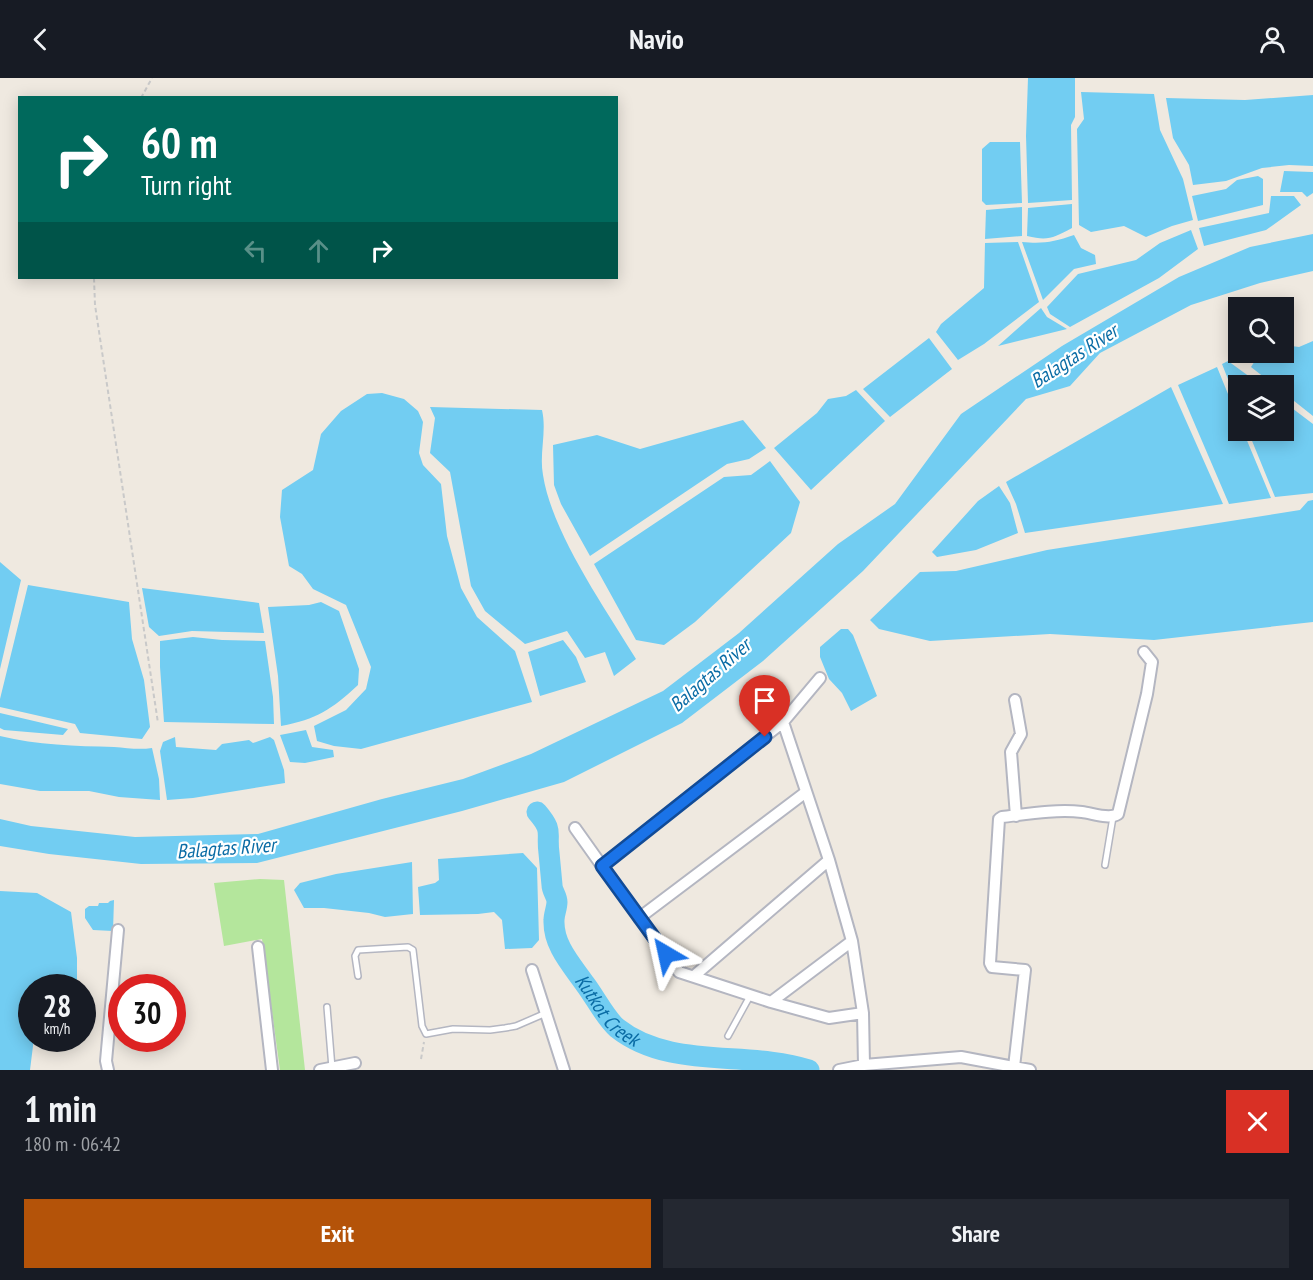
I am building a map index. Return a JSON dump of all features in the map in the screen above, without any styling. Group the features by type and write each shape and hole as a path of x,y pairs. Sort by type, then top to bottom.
{"street":[{"path":"839,1070 864,1065 933,1065 961,1057 1020,1069 1026,970 992,967 990,959 999,819 1078,812 1113,817 1120,812 1152,662 1144,652"},
{"path":"602,866 783,722 820,678"},
{"path":"1015,700 1021,734 1011,752 1016,816"},
{"path":"783,722 829,860 852,941 863,1012 864,1065"},
{"path":"639,918 806,792"},
{"path":"575,828 679,972 829,1018 863,1012"},
{"path":"694,976 829,860"},
{"path":"108,1070 106,1061 118,930"},
{"path":"771,1002 852,941"},
{"path":"258,947 272,1070"},
{"path":"532,970 564,1070"},
{"path":"320,1070 355,1064"}],"lane":[{"path":"1105,864 1113,817"},
{"path":"357,976 355,956 358,950 408,947 413,950 422,1026 426,1034 453,1029 490,1030 516,1026 546,1012"},
{"path":"728,1036 750,995"},
{"path":"327,1007 332,1068"}],"path":[{"path":"142,96 152,78"},
{"path":"94,279 95,305 158,723"},
{"path":"421,1059 426,1034"}],"green space":[{"path":"260,879 284,880 305,1070 280,1070 262,939 224,946 214,883"}],"water":[{"path":"1028,78 1075,78 1075,117 1071,125 1072,200 1028,203 1026,136"},
{"path":"1081,92 1154,94 1160,130 1183,179 1193,220 1146,237 1124,226 1091,232 1079,225 1077,129 1084,119"},
{"path":"1313,95 1313,166 1289,165 1262,168 1226,181 1193,185 1189,165 1173,138 1166,98 1245,100"},
{"path":"990,142 1020,142 1022,203 986,205 982,201 982,149"},
{"path":"1284,171 1313,172 1313,193 1307,197 1302,192 1280,192"},
{"path":"1258,176 1263,179 1263,205 1198,221 1192,196 1226,189 1237,180"},
{"path":"1271,196 1294,196 1301,205 1266,230 1204,246 1199,228 1269,213"},
{"path":"1072,204 1072,228 1050,238 1027,236 1028,208"},
{"path":"1022,207 1022,236 985,239 986,210"},
{"path":"1191,230 1198,249 1159,278 1070,327 1050,314 1047,307 1078,274 1136,260 1160,243"},
{"name":"Balagtas River","path":"1313,234 1313,271 1260,283 1191,305 1100,353 1070,386 1026,399 863,571 763,661 682,723 564,782 462,811 257,863 141,864 0,846 0,819 31,826 135,837 258,834 463,779 531,754 663,691 739,633 838,544 895,504 961,414 1062,346 1179,277 1250,247"},
{"path":"1074,235 1081,248 1095,255 1096,264 1074,269 1043,300 1022,242 1048,242"},
{"path":"1018,242 1039,302 984,344 958,360 936,332 941,324 984,288 985,243"},
{"path":"1041,308 1047,317 1067,329 998,346"},
{"path":"929,338 952,369 890,417 863,389"},
{"path":"1313,341 1313,416 1294,401 1294,375 1261,375 1251,367 1254,363 1294,363 1294,346 1299,347"},
{"path":"1228,361 1247,375 1228,375 1228,379 1222,364"},
{"path":"1217,367 1228,394 1228,441 1247,441 1271,498 1229,504 1178,385"},
{"path":"1171,387 1223,504 1025,533 1006,482"},
{"path":"856,390 885,421 811,490 774,448 817,413 828,399 846,396"},
{"path":"382,393 404,399 418,411 423,422 419,453 423,465 441,484 447,536 461,588 477,617 515,651 532,702 361,749 334,746 317,741 314,726 346,710 366,689 371,667 346,605 313,589 302,574 289,566 280,517 282,490 313,470 321,434 341,411 367,394"},
{"path":"430,407 542,410 543,475 557,521 581,570 636,659 614,676 605,652 585,658 567,631 525,644 485,611 471,586 450,472 430,453 435,418"},
{"path":"1294,410 1313,424 1313,493 1275,497 1252,441 1294,441"},
{"path":"743,420 766,448 749,459 727,464 590,556 561,504 554,485 553,445 597,435 640,449"},
{"path":"770,461 800,502 791,533 695,622 664,645 636,640 594,564 724,477 751,475"},
{"path":"999,486 1010,503 1018,533 976,550 937,557 932,552 978,501"},
{"path":"1313,500 1313,622 1154,640 1050,634 930,641 879,629 870,620 920,572 956,571 1047,550 1300,510 1308,501"},
{"path":"0,562 21,580 0,669"},
{"path":"28,585 129,602 132,639 144,680 150,727 142,739 80,733 75,724 0,707"},
{"path":"142,588 259,603 264,633 192,631 159,636 149,627"},
{"path":"321,602 339,611 359,669 358,685 340,701 314,717 281,726 278,676 268,607 309,605"},
{"path":"841,629 848,629 853,635 877,696 851,711 842,693 829,679 820,657 820,647"},
{"path":"193,637 265,641 273,697 274,724 164,722 160,641"},
{"path":"563,640 576,657 586,682 540,696 528,652"},
{"path":"0,713 68,729 63,735 4,730 0,728"},
{"path":"306,730 312,747 333,750 334,757 305,763 290,762 280,735"},
{"path":"0,736 57,744 152,748 159,779 160,800 119,797 89,791 40,791 0,784"},
{"path":"175,737 176,747 216,750 222,744 249,740 253,743 270,737 274,740 284,770 285,783 167,800 160,751 163,742"},
{"path":"523,853 537,868 539,940 532,948 505,949 502,920 494,912 420,915 418,887 439,880 438,859"},
{"path":"412,862 413,914 385,917 324,908 304,908 294,890 300,883 336,874"},
{"path":"0,891 37,893 71,912 77,974 18,974 18,1052 32,1052 30,1070 0,1070"},
{"path":"114,900 113,931 93,930 85,918 85,909"}],"waterway":[{"name":"Kutkot Creek","path":"537,812 546,824 548,832 552,887 557,902 554,920 556,938 569,962 617,1028 638,1041 661,1049 685,1054 785,1064 809,1070"}],"route":[{"path":"666,954 602,866 765,737"}]}
